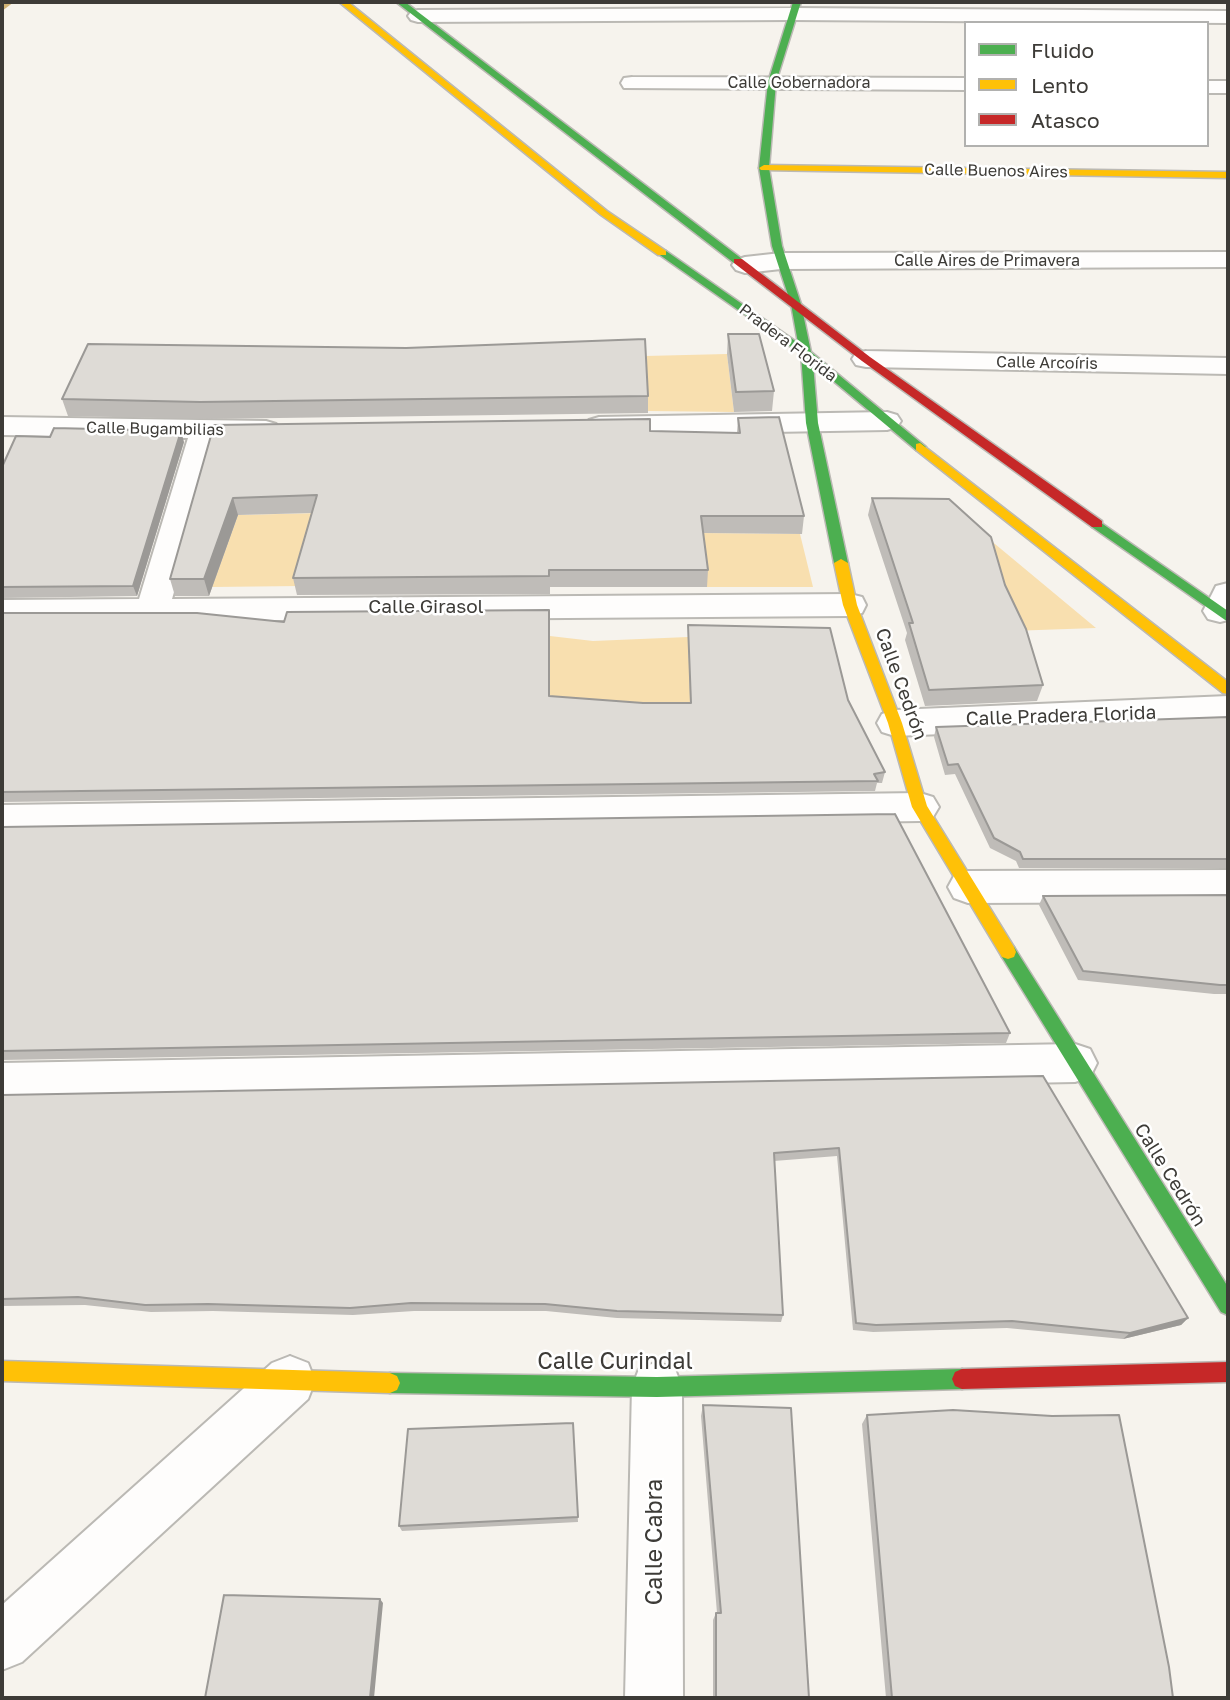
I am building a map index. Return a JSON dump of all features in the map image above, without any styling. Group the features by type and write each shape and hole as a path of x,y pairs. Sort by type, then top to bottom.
{"main road":[{"name":"Pradera Florida","path":"343,2 604,214 806,353 887,421 1228,689"},
{"name":"Pradera Florida","path":"400,2 724,249 764,253 796,304 866,359 993,450 1226,607"},
{"name":"Calle Cedrón","path":"794,8 772,82 764,168 764,253 796,304 806,353 812,423 850,605 895,723 920,807 1075,1063 1228,1305"},
{"name":"Calle Buenos Aires","path":"764,168 1228,175"},
{"path":"604,214 654,238 724,249"},
{"path":"679,215 716,224"},
{"path":"887,421 920,428"},
{"path":"944,434 993,450"},
{"name":"Calle Curindal","path":"2,1371 290,1381 657,1387 1228,1372"}],"street":[{"path":"418,16 794,8 1228,17"},
{"name":"Calle Gobernadora","path":"632,83 964,84"},
{"path":"1209,87 1228,87"},
{"name":"Calle Aires de Primavera","path":"764,253 1228,260"},
{"name":"Calle Arcoíris","path":"866,359 1228,366"},
{"path":"578,426 887,421"},
{"name":"Calle Bugambilias","path":"2,426 205,431 288,430"},
{"path":"152,609 205,431"},
{"name":"Calle Girasol","path":"2,611 850,605"},
{"name":"Calle Pradera Florida","path":"895,723 1228,709"},
{"path":"2,820 920,807"},
{"path":"968,887 1228,886"},
{"path":"2,1083 1075,1063"},
{"path":"2,1642 290,1381"},
{"name":"Calle Cabra","path":"654,1698 657,1387"}],"shaded area":[{"path":"727,354 734,412 648,411 645,356"},
{"path":"321,513 300,586 212,587 238,515"},
{"path":"700,533 800,534 813,587 707,587"},
{"path":"989,539 1096,628 1010,631"},
{"path":"550,636 593,641 688,637 691,714 549,713"}],"building":[{"path":"728,334 759,334 774,391 736,392"},
{"path":"645,339 648,396 200,402 62,399 88,344 406,348"},
{"path":"779,417 804,516 701,516 708,570 549,570 549,576 293,578 317,495 233,498 204,579 170,579 214,425 650,419 650,431 740,433 738,418"},
{"path":"54,428 181,431 133,586 2,587 2,467 16,436 50,437"},
{"path":"872,498 949,499 991,537 1005,585 1026,629 1043,685 929,690 909,623 913,623"},
{"path":"549,610 549,696 643,703 691,703 688,625 830,628 848,700 885,772 874,774 878,781 2,792 2,613 197,613 284,622 287,612"},
{"path":"1228,717 1228,859 1023,859 1020,852 994,838 958,764 948,765 936,727"},
{"path":"895,814 1010,1033 2,1051 2,827"},
{"path":"1228,895 1228,985 1083,971 1043,896"},
{"path":"1043,1076 1188,1318 1130,1333 1012,1321 876,1325 856,1323 839,1148 774,1153 783,1315 617,1311 545,1304 411,1303 350,1308 145,1305 78,1297 2,1299 2,1095"},
{"path":"703,1405 791,1408 809,1698 716,1698 716,1613 721,1613"},
{"path":"953,1410 1052,1416 1119,1415 1173,1698 892,1698 867,1415"},
{"path":"573,1423 578,1517 399,1526 408,1429"},
{"path":"224,1595 380,1599 370,1698 205,1698"}],"waterway":[{"path":"2,9 10,2"}],"traffic: fast":[{"path":"400,2 738,261"},
{"path":"797,2 772,82 764,168 777,246 796,304 806,353 812,423 841,563"},
{"path":"662,253 806,353 920,447"},
{"path":"1097,524 1228,617"},
{"path":"1008,952 1228,1305"},
{"path":"390,1383 657,1387 962,1379"}],"traffic: slow":[{"path":"343,2 604,213 662,253"},
{"path":"764,168 1228,175"},
{"path":"920,447 1228,689"},
{"path":"841,563 850,605 895,723 920,807 1008,952"},
{"path":"2,1371 390,1383"}],"traffic: jam":[{"path":"738,261 866,359 1097,524"},
{"path":"962,1379 1228,1372"}]}
